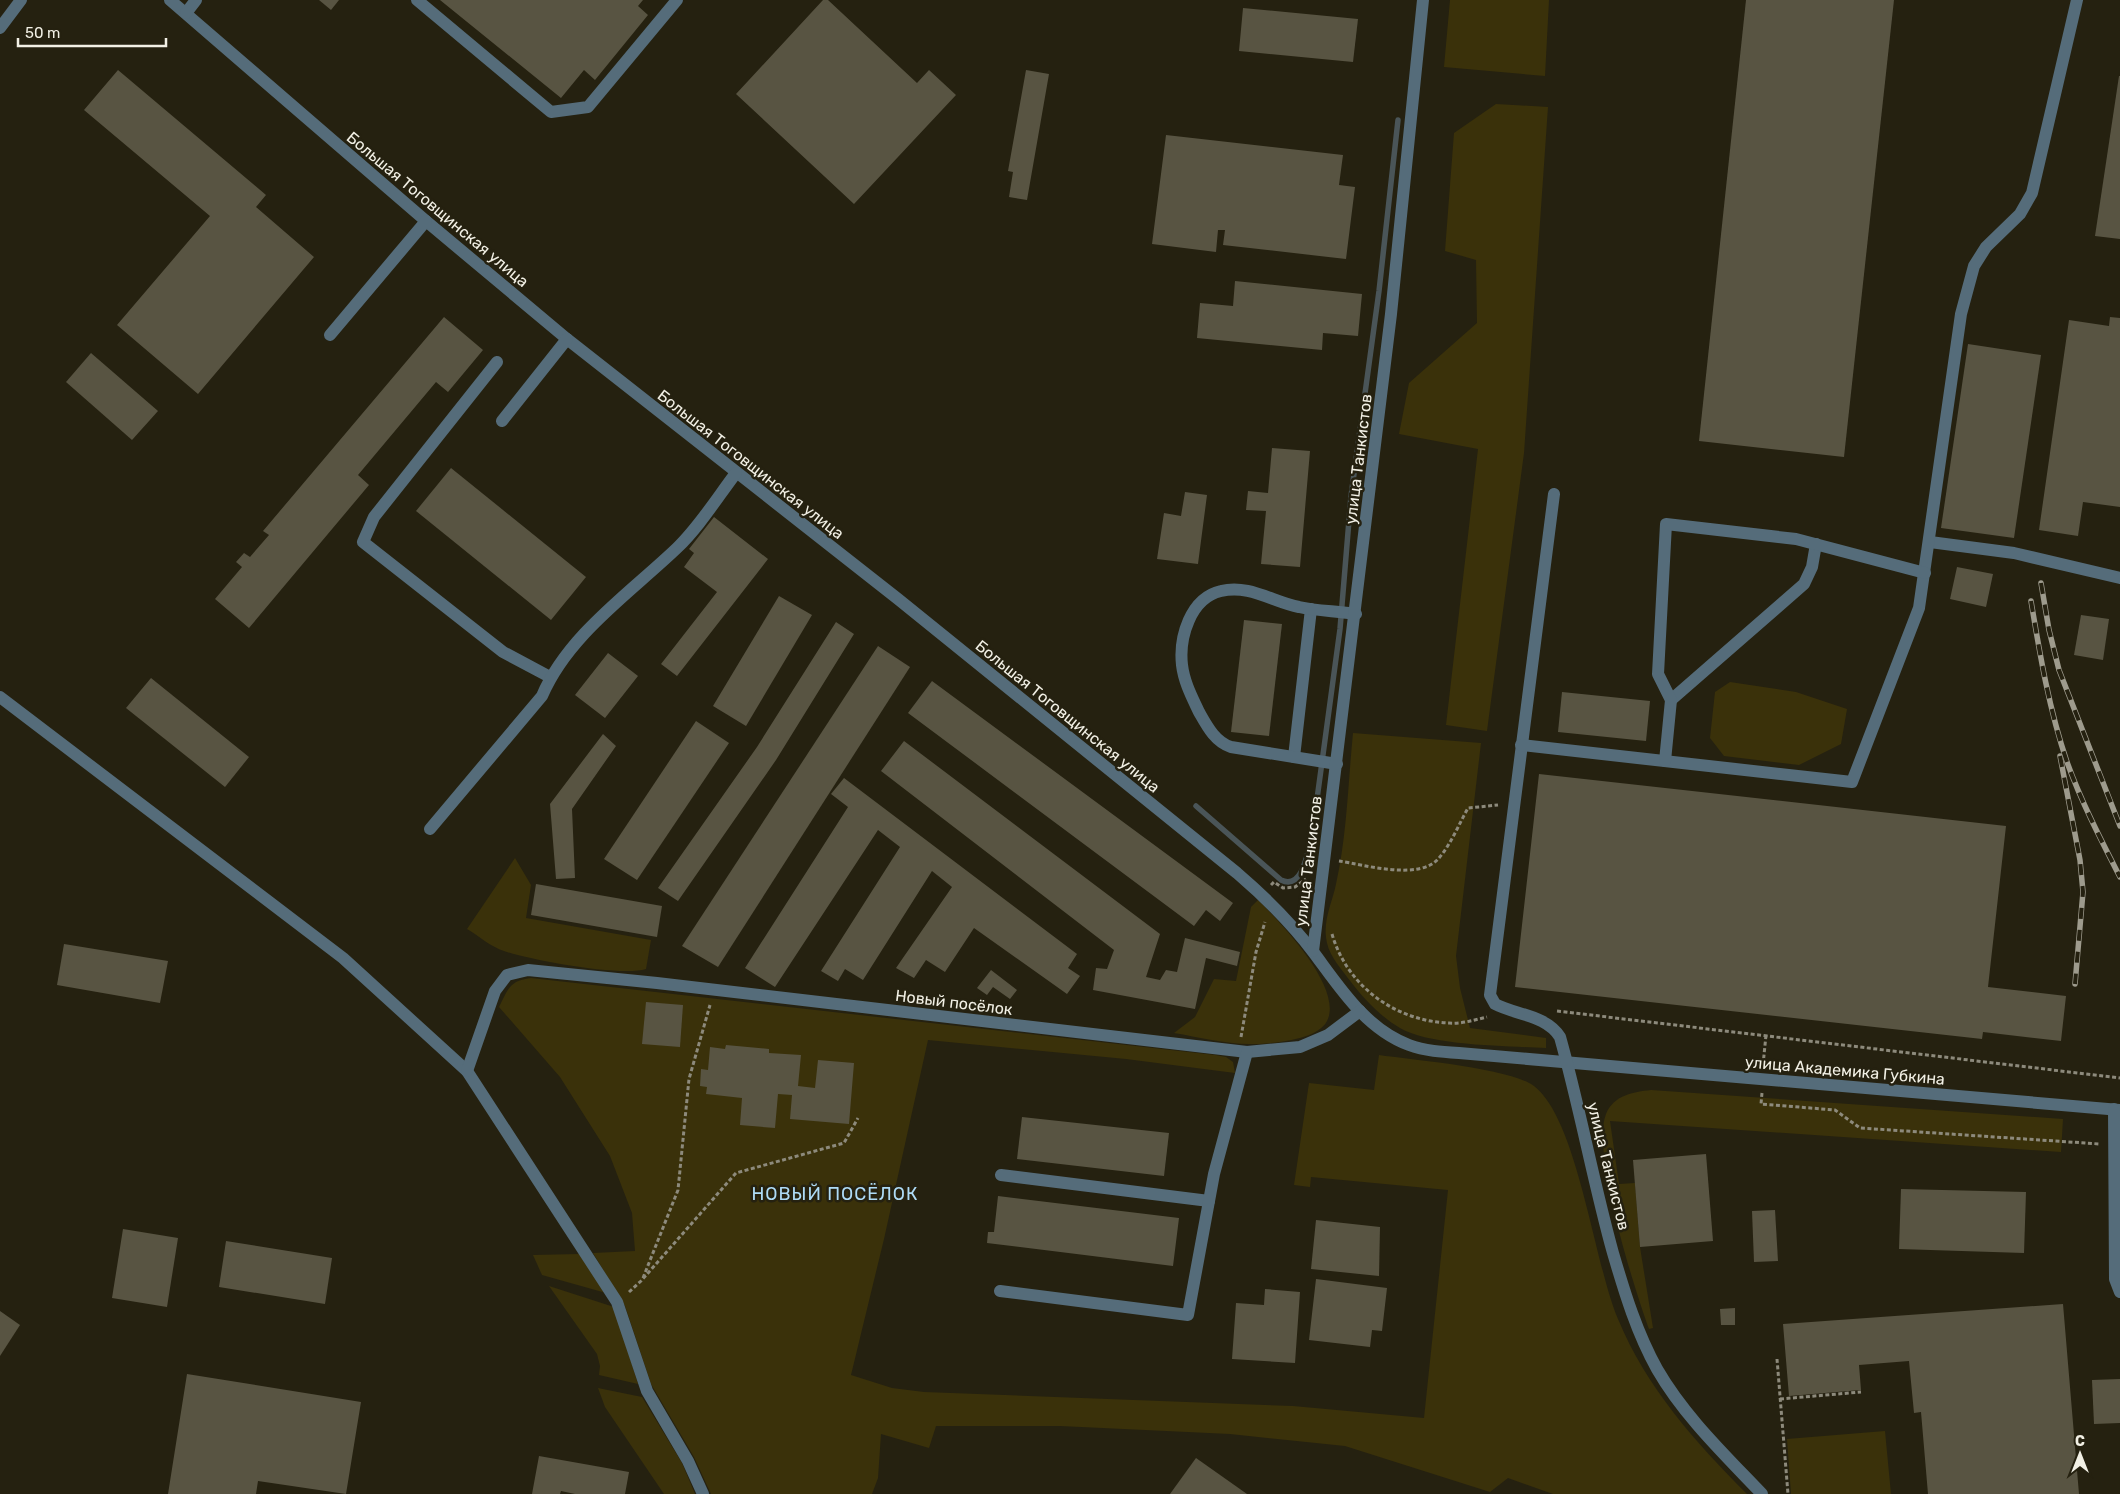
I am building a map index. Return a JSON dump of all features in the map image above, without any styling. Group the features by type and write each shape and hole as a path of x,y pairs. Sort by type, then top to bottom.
{"street":[{"path":"0,28 21,0"},
{"name":"Большая Тоговщинская улица","path":"170,0 426,221 568,339 898,600 1264,896 1313,951"},
{"path":"186,13 196,0"},
{"path":"417,0 551,112 588,107 677,0"},
{"name":"улица Танкистов","path":"1423,0 1391,314 1356,614 1313,951 1338,987 1360,1011 1388,1034 1409,1045 1431,1050 1567,1063 1605,1222 1624,1291 1644,1346 1669,1388 1697,1424 1762,1494"},
{"path":"1521,745 1852,782 1919,608 1930,542 1961,314 1974,266 1986,247 2020,214 2032,192 2078,0"},
{"path":"330,335 426,221"},
{"path":"502,421 568,339"},
{"path":"497,362 374,517 364,542 504,652 550,677"},
{"path":"430,829 542,696 550,677 585,634 679,546 736,473"},
{"path":"1554,494 1490,995 1495,1004 1554,1027 1560,1037 1567,1063"},
{"path":"1665,761 1672,700 1658,674 1666,524 1796,539 1924,572"},
{"path":"1930,542 2014,554 2120,578"},
{"path":"1672,700 1804,584 1812,567 1816,544"},
{"path":"1337,764 1231,747 1217,739 1189,692 1182,666 1182,643 1196,607 1212,594 1221,591 1252,592 1290,605 1356,614"},
{"path":"1294,757 1311,609"},
{"path":"0,697 343,958 467,1071 617,1302 647,1391 688,1461 703,1494"},
{"name":"Новый посёлок","path":"467,1071 495,991 508,975 528,970 657,983 1243,1052 1300,1047 1328,1035 1360,1011"},
{"path":"1000,1291 1188,1315 1214,1174 1243,1052"},
{"name":"улица Академика Губкина","path":"1567,1063 2117,1110"},
{"path":"2117,1110 2115,1146 2115,1279 2120,1292"},
{"path":"1001,1175 1209,1201"}],"path":[{"path":"1324,858 1389,869 1418,870 1438,859 1468,808 1514,804"},
{"path":"1337,869 1338,860"},
{"path":"1243,1052 1256,952 1265,923 1259,905 1274,882 1282,888 1294,887 1310,876"},
{"path":"1332,931 1336,946 1350,972 1374,998 1405,1014 1448,1023 1514,1012"},
{"path":"641,1281 678,1190 689,1079 714,990"},
{"path":"1547,1010 2120,1078"},
{"path":"1766,1035 1761,1104 1836,1110 1860,1128 2115,1146"},
{"path":"617,1302 641,1281 736,1173 844,1143 858,1118"},
{"path":"1777,1358 1788,1494"},
{"path":"1780,1399 1861,1392"}],"shaded area":[{"path":"1450,0 1549,0 1545,76 1444,67"},
{"path":"1496,104 1548,107 1524,453 1487,731 1446,725 1478,449 1399,434 1409,383 1477,323 1476,260 1445,251 1454,133"},
{"path":"1730,682 1796,692 1847,709 1841,744 1799,765 1724,756 1710,738 1715,692"},
{"path":"1353,733 1481,743 1456,956 1460,988 1470,1028 1546,1038 1546,1048 1450,1042 1413,1034 1386,1019 1373,1007 1340,968 1327,943 1326,927 1343,847"},
{"path":"515,858 531,885 526,918 651,940 646,969 617,971 534,959 499,949 467,929"},
{"path":"1258,900 1294,939 1318,974 1326,991 1330,1007 1327,1021 1322,1028 1303,1037 1268,1043 1231,1043 1174,1033 1195,1017 1214,979 1236,981 1251,907"},
{"path":"531,978 1215,1055 1226,1057 1233,1062 1235,1073 1126,1059 928,1040 884,1239 851,1375 892,1388 924,1392 1293,1406 1424,1418 1448,1190 1311,1177 1310,1187 1294,1185 1309,1083 1374,1090 1379,1055 1483,1070 1522,1080 1534,1086 1549,1103 1562,1129 1584,1194 1609,1294 1629,1344 1657,1391 1691,1434 1747,1494 1553,1494 1508,1478 1490,1492 1345,1446 1230,1434 1060,1426 936,1426 929,1448 881,1434 878,1478 872,1494 711,1494 694,1457 651,1384 625,1306 593,1253 635,1251 632,1213 610,1156 560,1077 499,1007 510,986 518,981"},
{"path":"1651,1090 2063,1119 2061,1152 1610,1121 1619,1184 1635,1183 1640,1247 1653,1328 1649,1329 1616,1220 1604,1157 1603,1132 1606,1114 1614,1103 1631,1093"},
{"path":"579,1254 606,1293 542,1275 533,1255"},
{"path":"549,1286 614,1307 638,1384 599,1375 600,1366 597,1354"},
{"path":"598,1388 642,1397 682,1463 695,1494 664,1494 605,1407"},
{"path":"1885,1431 1891,1494 1791,1494 1787,1439"}],"building":[{"path":"319,0 339,0 331,10"},
{"path":"440,0 643,0 638,6 648,15 595,80 584,70 561,98"},
{"path":"823,0 828,0 917,83 929,70 956,95 854,204 736,94"},
{"path":"1746,0 1894,0 1844,457 1699,441"},
{"path":"1243,8 1358,19 1353,62 1239,51"},
{"path":"118,70 266,195 256,207 314,257 198,394 117,325 210,216 84,110"},
{"path":"1026,70 1049,74 1027,200 1009,197 1013,172 1008,171"},
{"path":"2120,76 2120,239 2095,236"},
{"path":"1166,135 1343,155 1339,185 1355,187 1346,259 1223,245 1225,230 1218,230 1216,252 1152,244"},
{"path":"1235,281 1362,294 1358,336 1323,333 1322,350 1197,338 1200,303 1233,306"},
{"path":"444,317 483,350 448,392 436,382 358,475 369,485 249,628 215,599 242,567 236,562 244,553 250,557 269,535 263,531"},
{"path":"2110,317 2120,318 2120,507 2083,502 2078,536 2039,530 2069,320 2109,326"},
{"path":"1968,344 2041,355 2014,538 1941,528"},
{"path":"91,353 158,411 132,440 66,382"},
{"path":"1272,448 1310,451 1300,567 1261,564 1266,511 1246,510 1248,491 1268,493"},
{"path":"451,468 586,577 551,620 416,511"},
{"path":"1185,492 1207,495 1198,564 1157,559 1164,513 1181,516"},
{"path":"714,517 768,559 677,676 661,664 717,592 684,567 694,553 689,549"},
{"path":"1957,567 1993,574 1986,607 1950,599"},
{"path":"779,596 812,615 746,726 713,706"},
{"path":"2081,615 2109,619 2103,660 2074,655"},
{"path":"1244,620 1282,624 1269,736 1231,732"},
{"path":"836,622 854,634 776,760 678,901 658,888 757,747"},
{"path":"878,646 910,667 718,967 682,946"},
{"path":"608,653 638,676 605,718 575,695"},
{"path":"151,678 249,757 225,787 126,708"},
{"path":"932,681 1233,903 1220,921 1206,910 1194,926 908,713"},
{"path":"1562,692 1650,701 1646,741 1558,732"},
{"path":"696,721 729,743 637,880 604,859"},
{"path":"603,734 616,746 572,809 575,878 556,879 550,804"},
{"path":"904,741 1160,934 1146,977 1160,980 1166,970 1177,972 1185,938 1240,952 1237,966 1206,958 1195,1009 1093,990 1096,968 1107,969 1114,950 881,771"},
{"path":"1539,774 2006,826 1988,987 2066,996 2061,1041 1983,1032 1982,1039 1515,987"},
{"path":"844,778 1077,954 1068,968 1080,976 1067,994 974,928 945,972 926,960 914,978 896,968 952,887 932,871 863,980 845,969 838,981 821,971 900,847 878,830 775,987 745,968 848,807 831,794"},
{"path":"536,884 662,906 657,937 531,915"},
{"path":"64,944 168,961 160,1003 57,985"},
{"path":"991,970 1017,990 1010,999 993,987 987,995 977,988"},
{"path":"646,1002 683,1005 680,1047 642,1044"},
{"path":"726,1045 769,1049 769,1053 801,1055 798,1086 815,1088 818,1060 854,1063 849,1124 790,1119 792,1095 778,1094 775,1128 740,1125 742,1098 706,1094 707,1087 700,1086 701,1069 708,1070 710,1047 725,1049"},
{"path":"1022,1117 1169,1133 1164,1176 1017,1159"},
{"path":"1706,1154 1713,1241 1640,1247 1633,1160"},
{"path":"1901,1189 2026,1192 2024,1253 1899,1249"},
{"path":"998,1196 1179,1218 1173,1266 987,1243 988,1232 994,1232"},
{"path":"1775,1210 1778,1261 1754,1262 1752,1211"},
{"path":"1316,1220 1380,1227 1379,1276 1311,1269"},
{"path":"123,1229 178,1238 167,1307 112,1298"},
{"path":"226,1241 332,1258 325,1304 219,1287"},
{"path":"1316,1279 1387,1288 1382,1331 1372,1330 1370,1347 1309,1340"},
{"path":"1265,1289 1300,1292 1295,1363 1232,1359 1236,1303 1264,1305"},
{"path":"2063,1304 2079,1494 1928,1494 1921,1412 1914,1413 1909,1361 1859,1365 1861,1390 1789,1396 1783,1324"},
{"path":"1735,1308 1735,1325 1721,1325 1720,1309"},
{"path":"0,1311 20,1325 0,1356"},
{"path":"187,1374 361,1402 346,1494 258,1481 256,1494 168,1494"},
{"path":"2120,1379 2120,1423 2094,1424 2092,1380"},
{"path":"539,1456 629,1472 625,1494 575,1494 561,1491 560,1494 532,1494"},
{"path":"1196,1458 1247,1494 1170,1494"}],"waterway":[{"path":"1196,806 1281,880 1288,882 1295,880 1299,875 1306,859 1312,836 1340,629 1351,496 1379,291 1398,120"}],"railway":[{"path":"2041,583 2049,630 2059,670 2120,826"},
{"path":"2031,601 2050,702 2067,762 2085,806 2120,877"},
{"path":"2060,756 2080,860 2083,892 2075,984"}],"district":[{"name":"НОВЫЙ ПОСЁЛОК","path":"835,1194"}]}
